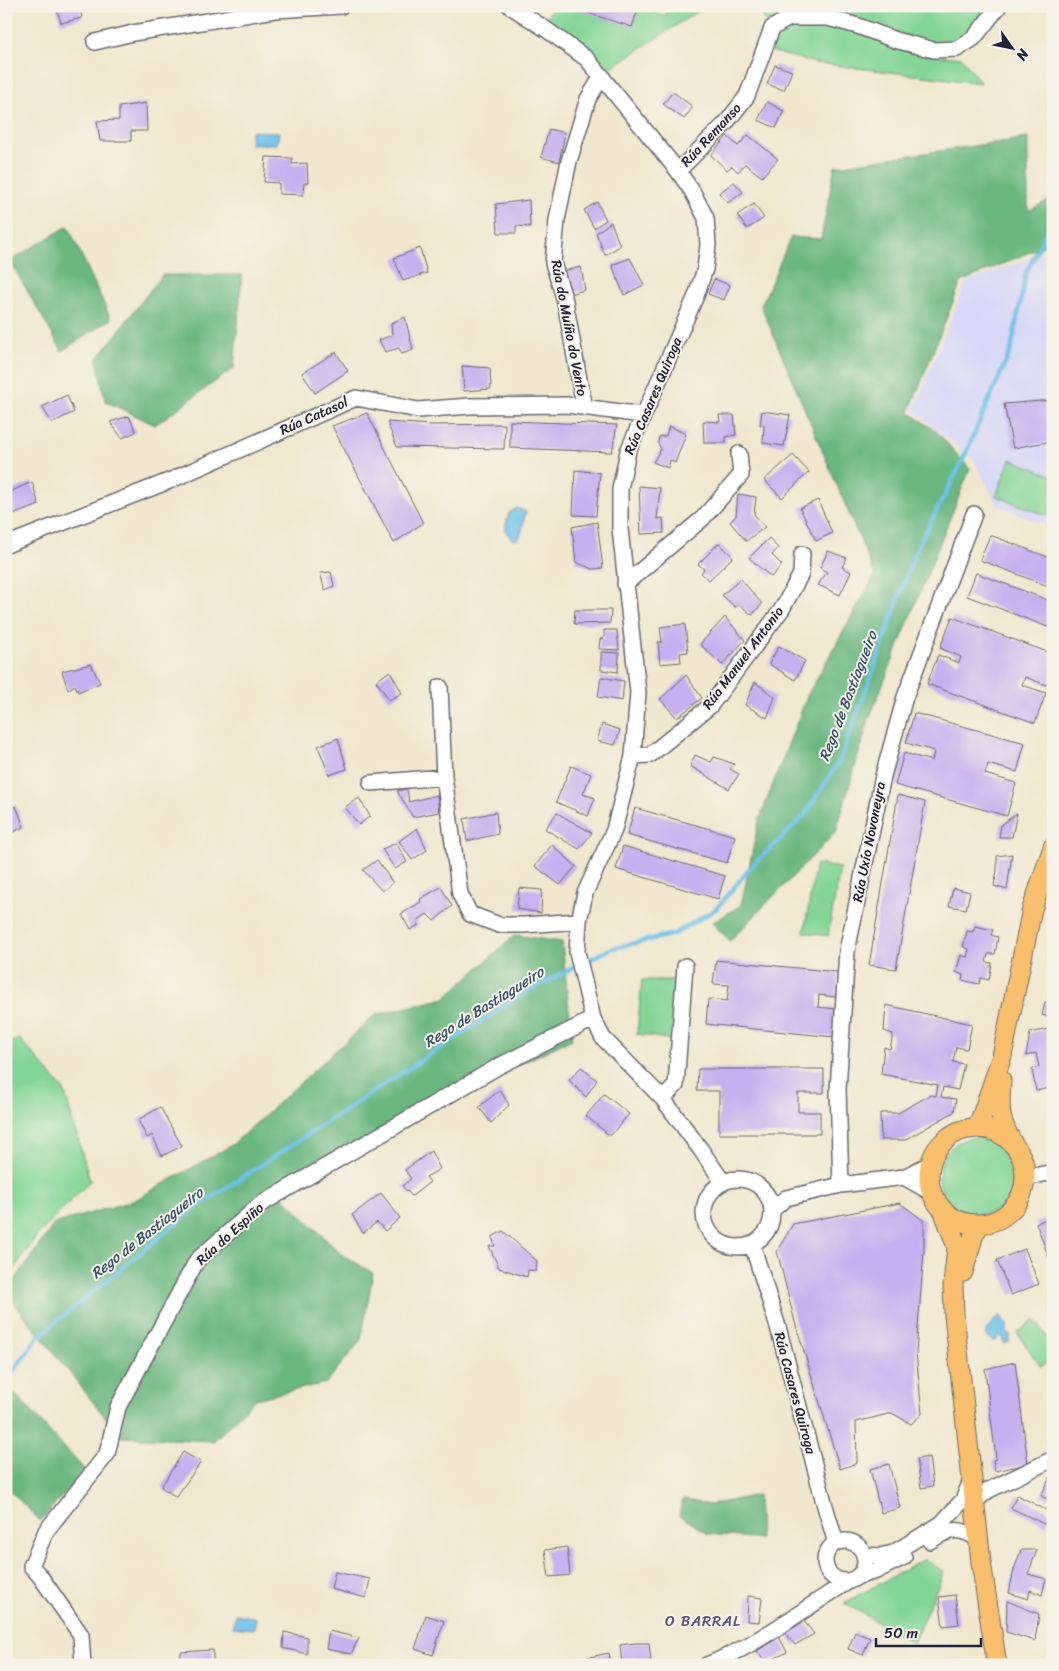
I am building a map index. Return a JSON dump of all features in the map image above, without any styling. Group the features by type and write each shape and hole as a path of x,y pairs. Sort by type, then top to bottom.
{"main road":[{"path":"975,1128 980,1121 1002,1056 1032,909 1053,847"},
{"path":"944,1212 968,1224 991,1222 1008,1212 1021,1196 1025,1178 1023,1162 1004,1127 999,1107 1002,1056"},
{"path":"997,1665 978,1539 954,1315 953,1285 957,1247 944,1212 932,1193 929,1179 930,1164 937,1150 947,1138 960,1131 975,1128 986,1129 996,1132 1014,1145"},
{"path":"954,1315 974,1234 980,1224"}],"street":[{"path":"95,42 133,33 275,10 341,6"},
{"name":"Rúa Casares Quiroga","path":"510,6 587,59 678,170 692,191 706,218 708,245 704,269 696,296 628,450 620,489 620,529 638,692 633,756 614,830 586,893 579,921 577,952 593,1019 603,1038 663,1099 702,1150 723,1182"},
{"name":"Rúa Remanso","path":"678,170 726,123 747,96 772,28 789,18 828,18 858,26 895,40 934,50 957,49 974,38 999,6"},
{"name":"Rúa do Muíño do Vento","path":"585,407 566,301 553,263 557,220 569,161 588,100 602,76"},
{"name":"Rúa Catasol","path":"6,545 169,481 356,398 418,410 470,406 567,405 643,415"},
{"path":"625,584 702,519 741,475 739,454"},
{"name":"Rúa Uxío Novoneyra","path":"840,1185 838,1089 847,951 883,776 905,697 974,514"},
{"name":"Rúa Manuel Antonio","path":"633,756 650,755 710,706 782,609 801,574 802,554"},
{"path":"440,687 444,777 460,894 470,914 499,925 579,921"},
{"path":"371,783 444,777"},
{"path":"663,1099 676,1086 685,966"},
{"name":"Rúa do Espiño","path":"83,1665 82,1635 31,1566 46,1530 107,1454 118,1407 197,1260 261,1204 499,1066 593,1019"},
{"path":"765,1193 786,1198 840,1185 904,1177 930,1164"},
{"path":"1025,1178 1053,1172"},
{"path":"904,1177 932,1193"},
{"path":"734,1179 746,1180 757,1185 765,1193 770,1201 772,1210 771,1221 761,1238 752,1244 742,1247 721,1243 707,1228 704,1207 714,1188 723,1182 734,1179"},
{"path":"772,1210 786,1198"},
{"name":"Rúa Casares Quiroga","path":"752,1244 778,1327 836,1543"},
{"path":"974,1502 989,1490 1053,1459"},
{"path":"864,1555 880,1556 893,1553 941,1524 964,1500 971,1481"},
{"path":"829,1574 839,1580 854,1578 876,1570 911,1553 938,1536 956,1529 968,1532 978,1539"},
{"path":"707,1665 722,1662 854,1578 864,1569 864,1555 861,1549 850,1541 836,1543 826,1553 825,1560 829,1574 825,1588 818,1600"}],"shaded area":[{"path":"1048,252 1053,254 1053,528 997,505 975,461 913,410 966,282"}],"green space":[{"path":"554,6 568,6 632,27 639,8 665,15 671,6 706,6 607,70 590,48 546,18"},
{"path":"755,6 992,6 972,30 957,41 935,44 833,14 768,24"},
{"path":"825,22 930,55 961,57 981,83 815,63 770,51 777,32 789,24"},
{"path":"1028,138 1028,211 1053,198 1053,242 961,282 909,412 937,432 970,469 869,719 836,832 730,941 712,923 741,905 759,820 807,696 875,575 761,306 791,237 821,239 835,166"},
{"path":"68,226 111,319 62,351 10,261"},
{"path":"162,275 242,275 234,368 155,425 105,401 97,359"},
{"path":"1010,459 1053,476 1053,518 996,496"},
{"path":"816,864 840,868 828,936 804,932"},
{"path":"515,935 562,942 572,1039 447,1099 282,1196 341,1254 373,1273 361,1340 326,1383 255,1399 214,1441 121,1437 6,1293 54,1224 135,1200 232,1145 375,1015 445,998"},
{"path":"642,980 680,980 673,1040 637,1034"},
{"path":"20,1039 64,1090 90,1181 36,1237 6,1281 6,1044"},
{"path":"970,1137 986,1137 1000,1143 1011,1154 1017,1168 1017,1184 1011,1198 1000,1209 986,1215 970,1215 956,1209 945,1198 939,1184 939,1168 945,1154 956,1143"},
{"path":"1035,1320 1053,1345 1053,1359 1041,1367 1017,1333"},
{"path":"6,1384 85,1470 40,1521 6,1487"},
{"path":"758,1495 760,1539 708,1534 679,1515 683,1499 709,1505"},
{"path":"925,1559 944,1572 913,1643 844,1603"}],"water":[{"path":"251,131 279,132 277,144 251,144"},
{"path":"517,508 526,512 520,536 518,539 513,540 507,534 506,525 509,513"},
{"path":"1001,1316 1007,1326 1007,1333 1011,1336 1009,1342 1004,1344 1003,1339 999,1335 997,1340 993,1341 986,1335 993,1321"},
{"path":"236,1614 256,1618 254,1629 232,1627"}],"building":[{"path":"56,6 80,6 82,18 61,23"},
{"path":"569,6 639,6 632,27 569,7"},
{"path":"775,65 792,71 784,90 767,84"},
{"path":"673,92 693,107 684,119 663,104"},
{"path":"767,102 784,111 776,128 758,120"},
{"path":"146,103 147,131 131,131 131,141 100,141 97,121 119,120 119,107"},
{"path":"549,129 565,133 559,162 541,157"},
{"path":"748,135 778,159 762,177 745,164 738,172 732,166 727,170 711,155 727,136 738,146"},
{"path":"266,157 292,158 292,164 307,163 308,183 304,183 303,195 279,194 279,183 264,182"},
{"path":"734,182 743,192 728,203 719,193"},
{"path":"529,200 530,227 516,226 516,233 498,233 496,204"},
{"path":"597,202 606,220 594,228 584,210"},
{"path":"754,204 764,218 747,229 737,215"},
{"path":"611,222 620,246 605,255 596,233"},
{"path":"420,248 427,273 403,281 394,258"},
{"path":"630,258 644,285 624,295 612,265"},
{"path":"581,267 585,290 569,294 563,271"},
{"path":"714,279 730,285 724,300 708,294"},
{"path":"405,317 413,350 402,354 399,348 385,352 379,340 392,335 391,323"},
{"path":"336,352 348,371 315,393 302,373"},
{"path":"462,366 490,368 491,389 464,391"},
{"path":"67,395 74,412 52,423 42,407"},
{"path":"1053,400 1053,441 1013,448 1004,404"},
{"path":"762,411 790,415 784,446 763,443 764,425 760,425"},
{"path":"367,413 423,523 394,543 332,426"},
{"path":"719,415 734,415 736,435 726,437 726,443 704,443 703,421 720,422"},
{"path":"129,416 136,432 122,438 110,422"},
{"path":"510,421 617,425 612,452 510,448"},
{"path":"387,422 431,425 505,424 504,449 397,447"},
{"path":"669,426 686,434 675,463 670,460 668,468 653,462 661,449 658,443 659,437 666,436"},
{"path":"793,455 809,472 782,498 764,480"},
{"path":"575,470 600,473 596,516 573,515"},
{"path":"32,482 39,505 15,514 7,493"},
{"path":"639,486 660,488 657,519 663,518 664,533 641,534"},
{"path":"738,494 756,497 754,514 765,527 746,541 730,522 736,516"},
{"path":"818,500 832,533 816,541 800,508"},
{"path":"597,522 603,568 592,569 576,562 572,527"},
{"path":"990,535 1053,559 1053,588 980,560"},
{"path":"769,538 778,548 772,555 782,565 771,577 749,558"},
{"path":"719,543 733,557 709,580 701,573 704,569 698,564"},
{"path":"828,551 847,558 842,567 851,572 840,595 818,585 827,572 820,568"},
{"path":"331,572 334,586 325,590 320,573"},
{"path":"976,573 1053,602 1053,629 967,596"},
{"path":"741,579 762,604 752,615 739,604 735,607 722,595"},
{"path":"575,610 611,610 610,623 574,624"},
{"path":"725,617 745,640 722,665 700,644"},
{"path":"952,617 1053,654 1053,677 1049,686 1025,677 1022,685 1046,693 1035,723 927,684 938,655 959,663 961,657 940,648"},
{"path":"685,624 688,652 680,653 681,662 660,664 658,642 662,642 660,627"},
{"path":"604,630 617,630 619,650 599,649 600,639 604,638"},
{"path":"779,646 805,661 795,680 769,664"},
{"path":"601,652 619,653 618,672 601,670"},
{"path":"91,664 100,683 78,692 75,685 68,690 62,671"},
{"path":"390,671 402,693 389,700 376,681"},
{"path":"686,675 702,698 677,718 660,699"},
{"path":"601,677 624,681 622,701 598,697"},
{"path":"755,682 775,697 767,718 745,705"},
{"path":"914,713 1025,743 1017,772 988,764 985,774 1016,783 1007,816 895,785 904,753 932,761 934,751 906,743"},
{"path":"602,724 620,730 615,745 597,741"},
{"path":"338,738 347,769 329,775 318,746"},
{"path":"695,755 711,762 714,757 734,764 730,769 739,774 729,789 690,766"},
{"path":"571,766 591,774 583,794 595,798 588,816 556,802"},
{"path":"407,789 409,802 437,795 439,812 413,817 397,791"},
{"path":"898,795 925,802 896,969 869,965"},
{"path":"359,798 370,816 359,825 345,807"},
{"path":"16,806 24,827 7,835 6,810"},
{"path":"635,808 735,836 727,863 627,835"},
{"path":"496,812 498,834 467,841 464,819"},
{"path":"557,813 592,833 579,849 545,829"},
{"path":"1017,813 1012,837 999,837 1001,825"},
{"path":"417,828 427,850 412,860 399,841"},
{"path":"396,843 407,862 395,869 382,849"},
{"path":"552,845 576,866 560,885 535,866"},
{"path":"623,846 725,876 718,899 616,869"},
{"path":"1012,854 1007,890 994,886 997,856"},
{"path":"377,860 393,883 382,891 363,870"},
{"path":"441,887 452,906 434,921 427,914 417,921 419,925 410,930 401,914 421,902 420,899"},
{"path":"519,888 542,890 541,913 517,909"},
{"path":"953,888 970,892 966,909 949,906"},
{"path":"975,926 993,930 991,935 998,937 995,954 988,954 986,962 992,963 989,980 981,978 979,984 962,980 963,975 956,972 961,955 967,957 969,949 963,947 967,931 973,932"},
{"path":"716,960 838,972 836,997 819,995 818,1007 837,1009 834,1037 706,1024 708,999 727,1001 729,985 713,984"},
{"path":"1045,1002 1053,1004 1053,1018 1042,1015"},
{"path":"886,1005 972,1024 967,1049 956,1047 953,1062 964,1064 958,1090 943,1087 941,1097 956,1099 954,1112 905,1140 881,1140 880,1113 898,1113 930,1095 936,1096 938,1085 881,1074 884,1047 890,1049 893,1034 884,1031"},
{"path":"1053,1028 1053,1064 1051,1064 1053,1087 1036,1091 1032,1069 1039,1067 1036,1053 1026,1056 1030,1033"},
{"path":"581,1067 597,1080 586,1097 569,1080"},
{"path":"698,1069 824,1069 824,1093 798,1093 798,1112 820,1112 820,1134 719,1134 719,1091 697,1091"},
{"path":"500,1090 509,1105 491,1123 479,1107"},
{"path":"604,1094 629,1114 610,1136 586,1116"},
{"path":"160,1107 182,1146 162,1156 152,1135 147,1138 138,1120"},
{"path":"431,1151 440,1169 426,1177 430,1182 412,1196 402,1186 411,1179 405,1170"},
{"path":"381,1193 400,1218 385,1231 377,1222 363,1233 352,1215"},
{"path":"900,1203 924,1221 924,1251 916,1352 922,1414 911,1424 892,1413 856,1422 857,1463 840,1469 795,1322 777,1251 793,1224"},
{"path":"1053,1217 1053,1257 1049,1258 1036,1223"},
{"path":"503,1231 537,1261 536,1271 528,1270 527,1277 499,1268 489,1246 495,1246 492,1237"},
{"path":"1025,1249 1039,1284 1011,1295 997,1260"},
{"path":"1015,1362 1028,1464 995,1471 993,1460 996,1459 985,1369"},
{"path":"183,1452 201,1462 176,1497 161,1487"},
{"path":"929,1457 933,1486 921,1488 917,1459"},
{"path":"889,1464 900,1508 881,1513 870,1469"},
{"path":"1053,1471 1053,1502 1041,1496"},
{"path":"1017,1495 1052,1513 1046,1525 1011,1508"},
{"path":"567,1547 570,1575 549,1577 545,1550"},
{"path":"1021,1550 1037,1550 1028,1574 1046,1579 1042,1595 1030,1590 1028,1599 1009,1593"},
{"path":"335,1572 370,1579 366,1598 331,1589"},
{"path":"955,1595 959,1624 943,1626 939,1597"},
{"path":"748,1596 762,1598 759,1622 747,1621"},
{"path":"1007,1601 1039,1614 1035,1641 1006,1632"},
{"path":"426,1615 444,1621 433,1655 415,1649"},
{"path":"804,1621 814,1634 795,1645 785,1633"},
{"path":"329,1631 359,1638 351,1654 326,1649"},
{"path":"284,1632 307,1637 307,1654 283,1648"},
{"path":"855,1632 870,1638 863,1655 848,1649"},
{"path":"779,1637 787,1652 766,1663 757,1651"},
{"path":"649,1643 651,1661 637,1665 622,1665 620,1645"},
{"path":"213,1650 213,1665 181,1665 181,1652"},
{"path":"609,1653 611,1665 587,1665 585,1658"}],"waterway":[{"name":"Rego de Bastiagueiro","path":"6,1381 38,1337 191,1211 524,993 610,949 674,934 716,909 751,867 804,816 840,760 915,552 961,464 1011,350 1026,273 1053,220"}],"district":[{"name":"O BARRAL","path":"703,1621"}]}
